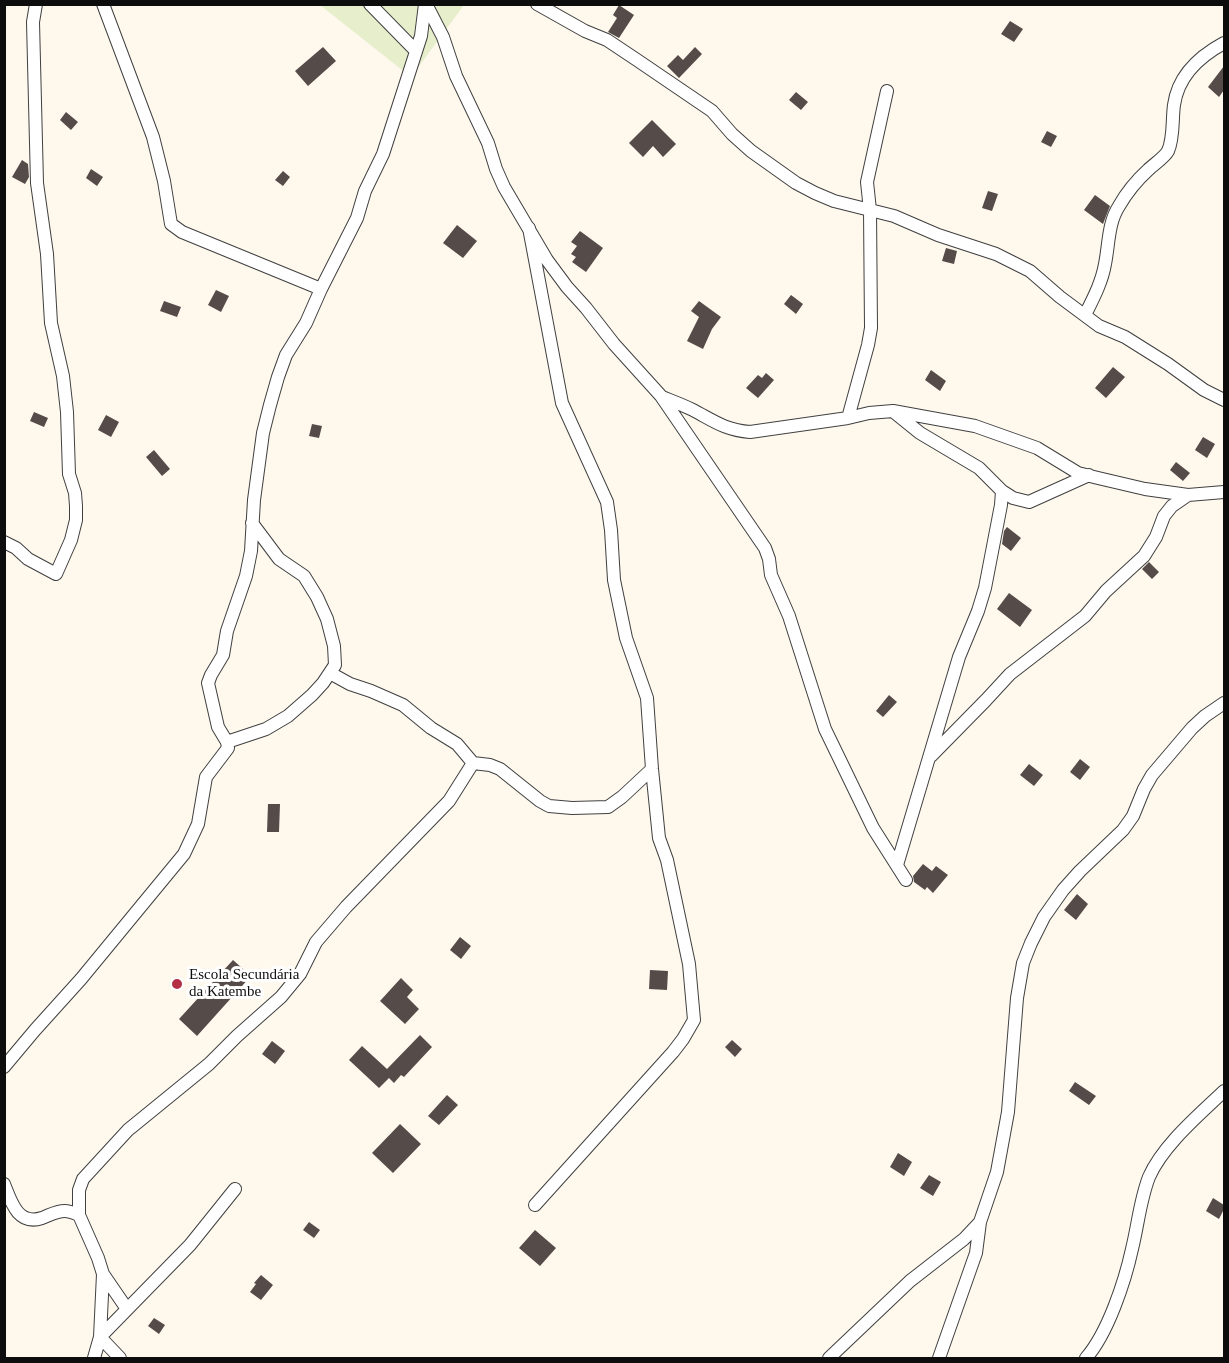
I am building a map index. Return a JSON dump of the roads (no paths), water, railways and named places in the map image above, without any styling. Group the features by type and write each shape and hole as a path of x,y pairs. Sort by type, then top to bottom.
{"street":[{"path":"4,542 16,548 28,559 56,574 76,520 75,493 69,474 63,376 51,323 47,254 37,183 33,22 36,4"},
{"path":"103,4 153,137 164,181 171,224 182,232 321,289"},
{"path":"370,4 416,51"},
{"path":"4,1067 184,854 198,824 206,777 228,748 227,741 218,727 208,683 223,655 227,631 246,576 251,551 252,523 263,433 278,377 286,355 306,324 357,218 365,191 383,154 421,36 426,4"},
{"path":"426,4 443,37 456,76 488,143 500,178 547,260 614,344 661,396 765,548 771,575 789,616 825,729 873,828 906,880"},
{"path":"537,4 585,31 607,40 712,111 751,151 815,194 894,216 938,235 1013,262 1030,271 1099,326 1125,337 1204,390 1224,400"},
{"path":"1085,315 1101,280 1111,224 1117,207 1132,186 1168,151 1173,130 1174,104 1179,89 1191,68 1205,55 1224,43"},
{"path":"848,418 871,328 870,210 867,182 887,91"},
{"path":"529,228 562,403 607,502 614,580 626,638 647,698 659,838 669,870 689,964 694,1020 673,1052 535,1205"},
{"path":"661,396 735,431 750,432 893,411 975,426 1037,448 1078,472 1145,489 1188,495 1224,492"},
{"path":"893,411 920,433 979,468 1002,491 1013,498 1029,502 1089,475"},
{"path":"897,865 959,657 985,588 1002,491"},
{"path":"929,757 1010,674 1085,616 1106,591 1144,556 1156,537 1164,516 1172,506 1188,495"},
{"path":"227,741 266,729 288,716 323,684 335,665 334,646 327,620 317,597 304,576 279,559 252,523"},
{"path":"330,673 350,684 403,705 457,744 473,763 490,765 500,770 549,806 608,807 652,769"},
{"path":"939,1359 976,1252 980,1222 997,1172 1008,1112 1017,998 1023,963 1031,943 1044,917 1063,890 1115,839 1128,823 1152,775 1192,728 1224,703"},
{"path":"127,1309 103,1274 79,1215 79,1190 83,1179 128,1130 209,1064 281,997 300,974 316,942 346,907 449,801 473,763"},
{"path":"1086,1359 1105,1328 1118,1296 1132,1250 1149,1177 1161,1155 1224,1091"},
{"path":"4,1184 12,1204 24,1218 34,1220 62,1210 79,1215"},
{"path":"100,1337 190,1245 235,1189"},
{"path":"830,1359 910,1281 964,1239 980,1222"},
{"path":"94,1359 100,1337 103,1274"},
{"path":"100,1337 120,1359"}],"place":[{"name":"Escola Secundária da Katembe","path":"177,984"}]}
